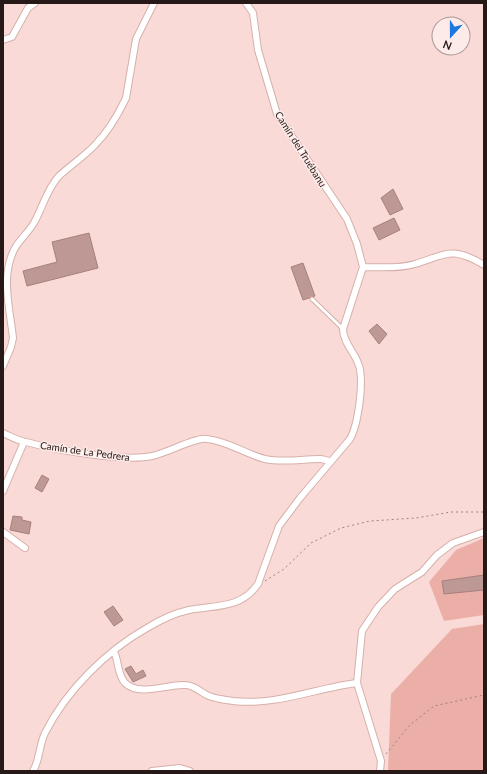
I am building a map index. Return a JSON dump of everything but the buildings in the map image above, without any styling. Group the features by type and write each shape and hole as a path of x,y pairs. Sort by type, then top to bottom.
{"street":[{"path":"3,40 12,37 28,8 35,3"},
{"path":"3,366 13,338 6,281 9,264 15,249 34,223 50,188 58,177 94,147 105,134 122,107 126,98 136,39 154,3"},
{"name":"Camín del Truébanu","path":"246,3 253,13 258,50 277,114 347,219 357,244 363,267"},
{"path":"33,771 44,735 64,701 88,674 114,652 148,627 189,610 230,605 240,601 253,592 258,584 279,526 355,430 361,374 356,357 343,336 343,330 363,267 415,264 428,258 458,252 484,266"},
{"name":"Camín de La Pedrera","path":"3,433 24,442 87,454 136,458 152,456 172,451 197,440 207,439 237,447 265,459 292,461 322,459 331,461"},
{"path":"3,491 24,442"},
{"path":"3,532 24,548"},
{"path":"380,771 381,761 357,683 362,631 378,607 395,589 422,572 437,555 453,543 484,532"},
{"path":"114,652 120,674 124,682 132,688 141,689 185,685 195,687 210,696 234,701 256,701 298,696 335,686 357,683"},
{"path":"152,771 180,768 190,771"}],"lane":[{"path":"312,300 343,330"}],"path":[{"path":"258,584 284,569 312,543 342,528 370,521 416,518 451,512 484,512"},
{"path":"381,761 410,725 434,706 484,695"}],"shaded area":[{"path":"484,538 484,615 444,621 429,582 456,550"},
{"path":"484,624 484,771 388,771 391,694 452,629"}]}
